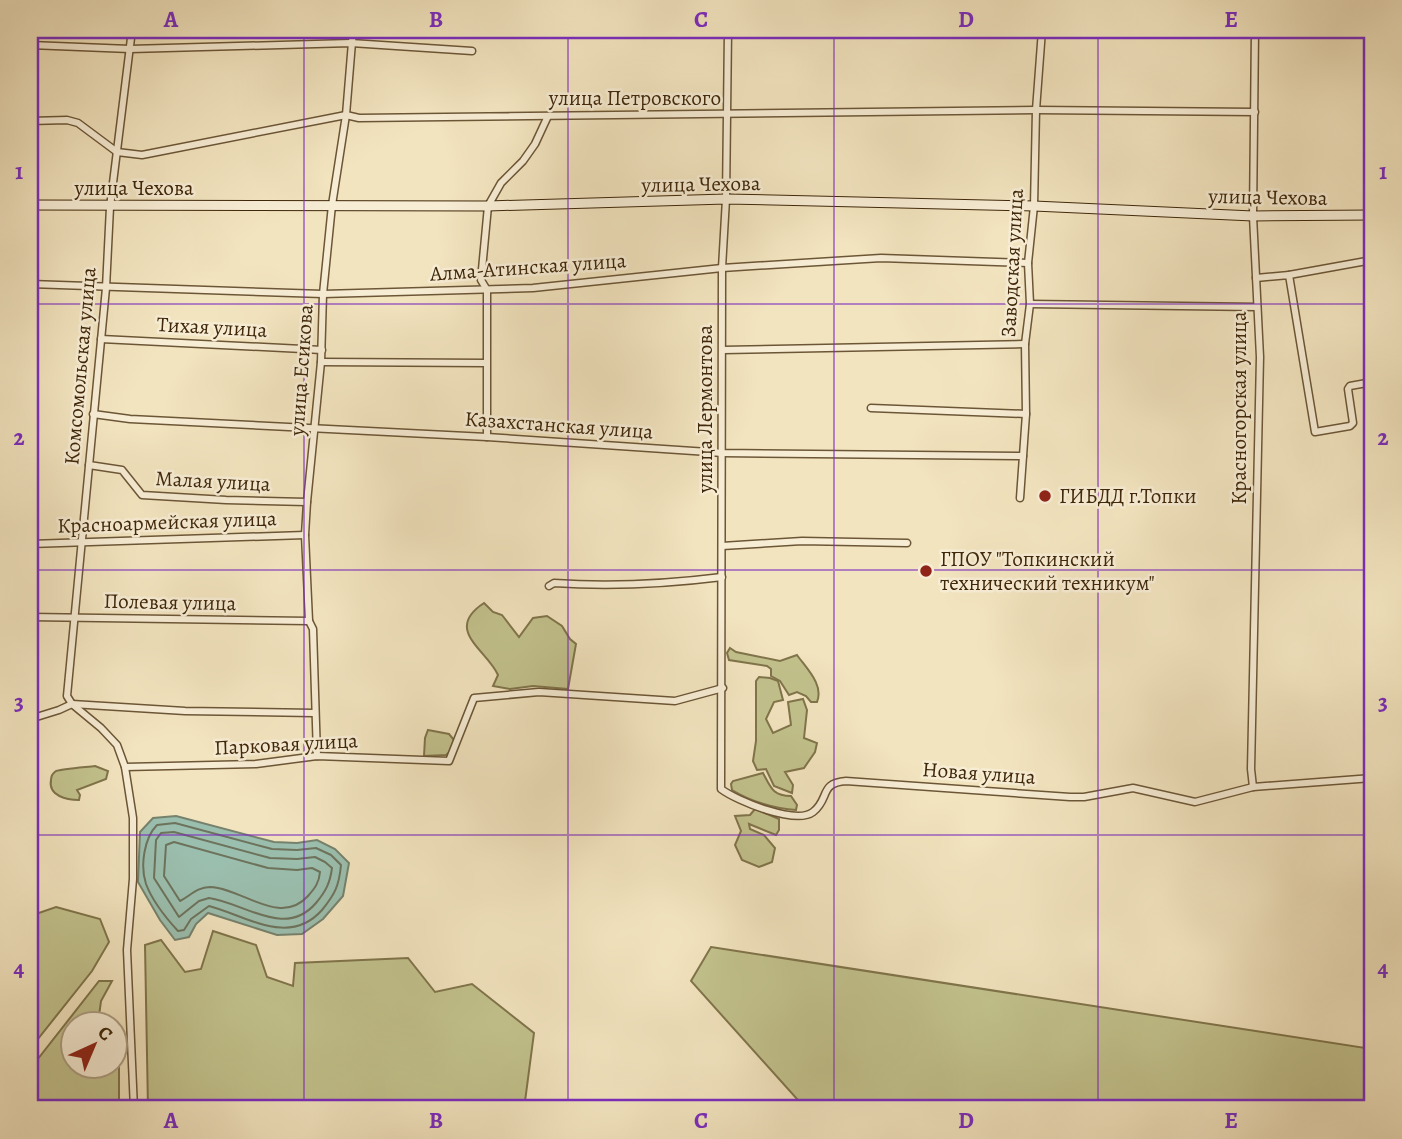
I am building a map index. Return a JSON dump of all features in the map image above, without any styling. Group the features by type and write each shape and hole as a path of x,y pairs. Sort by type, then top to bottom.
{"street":[{"name":"Комсомольская улица","path":"72,704 67,696 73,618 106,288 110,207 132,30"},
{"name":"улица Есикова","path":"317,756 313,629 309,621 305,534 322,350 323,294 332,205 346,115 353,30"},
{"name":"улица Лермонтова","path":"721,789 722,268 726,199 728,30"},
{"name":"Заводская улица","path":"1020,498 1026,414 1025,344 1030,304 1028,263 1034,206 1036,110 1042,30"},
{"name":"Красногорская улица","path":"1253,787 1251,769 1261,357 1253,216 1255,30"},
{"path":"30,45 130,49 351,43 472,51"},
{"name":"улица Петровского","path":"117,152 142,155 161,153 346,115 359,118 1036,110 1255,112"},
{"path":"487,437 487,290 481,280 488,206 501,183 535,144 548,116"},
{"path":"30,121 67,120 78,123 117,152"},
{"name":"улица Чехова","path":"30,205 488,206 726,199 1034,206 1253,216 1372,215"},
{"name":"Алма-Атинская улица","path":"30,284 323,294 533,288 722,268 881,258 1028,263"},
{"path":"1256,278 1372,260"},
{"path":"1289,275 1315,432 1350,426 1353,422 1348,389 1350,386 1372,382"},
{"path":"1030,304 1257,307"},
{"name":"Тихая улица","path":"101,339 322,350"},
{"path":"723,350 1025,344"},
{"path":"321,362 486,363"},
{"path":"871,408 1026,414"},
{"name":"Казахстанская улица","path":"93,414 130,419 487,437 723,453 1023,456"},
{"name":"Малая улица","path":"89,465 122,470 142,495 307,502"},
{"name":"Красноармейская улица","path":"30,544 305,534"},
{"path":"722,546 802,541 907,543"},
{"path":"549,586 554,583 602,587 722,577"},
{"name":"Полевая улица","path":"30,617 309,621"},
{"name":"Парковая улица","path":"125,767 256,764 317,756 449,761 474,698 539,692 675,701 723,688"},
{"path":"30,719 72,704 239,713 314,713"},
{"path":"72,704 117,745 125,767 133,818 133,879 127,950 134,1109"},
{"name":"Новая улица","path":"721,789 738,800 786,814 803,816 816,810 828,787 834,782 846,780 1070,797 1133,788 1195,802 1253,787 1372,778"}],"green space":[{"path":"484,603 493,612 502,615 519,637 533,618 547,616 562,626 576,644 568,689 533,686 510,689 493,686 498,675 472,640 467,622 472,613"},
{"path":"730,648 736,652 780,661 797,655 816,683 819,696 817,702 811,702 797,692 789,695 780,681 771,676 771,669 767,666 729,660 727,653"},
{"path":"759,677 778,681 783,700 774,702 766,719 773,733 791,725 788,702 803,699 807,710 804,738 817,743 815,752 804,768 785,772 793,785 792,793 774,786 766,769 757,770 753,761 756,741 756,681"},
{"path":"428,730 449,734 454,740 452,750 446,755 424,756"},
{"path":"95,766 108,771 106,779 77,790 79,800 64,798 52,790 51,779 56,771"},
{"path":"763,773 776,793 791,796 797,805 796,810 763,804 732,790 733,781"},
{"path":"755,809 779,819 776,835 749,824 750,829 764,835 775,848 772,862 759,867 742,860 735,845 741,831 735,816 750,815"},
{"path":"56,907 100,919 109,942 92,971 30,1049 30,916"},
{"path":"213,931 256,945 267,977 293,986 295,963 408,958 435,992 472,984 534,1033 524,1109 148,1109 145,945 161,940 185,972 201,969"},
{"path":"711,947 1372,1049 1372,1109 806,1109 691,981"},
{"path":"99,981 112,981 101,1001 100,1010 76,1010"},
{"path":"60,1031 60,1080 119,1080 119,1109 30,1109 30,1069"}],"water":[{"path":"176,816 274,842 317,840 335,849 349,863 343,896 323,919 302,934 277,935 208,913 196,924 189,937 175,940 138,882 140,832 153,818"}],"place":[{"name":"ГИБДД г.Топки","path":"1045,496"},
{"name":"ГПОУ \"Топкинский технический техникум\"","path":"926,571"}]}
